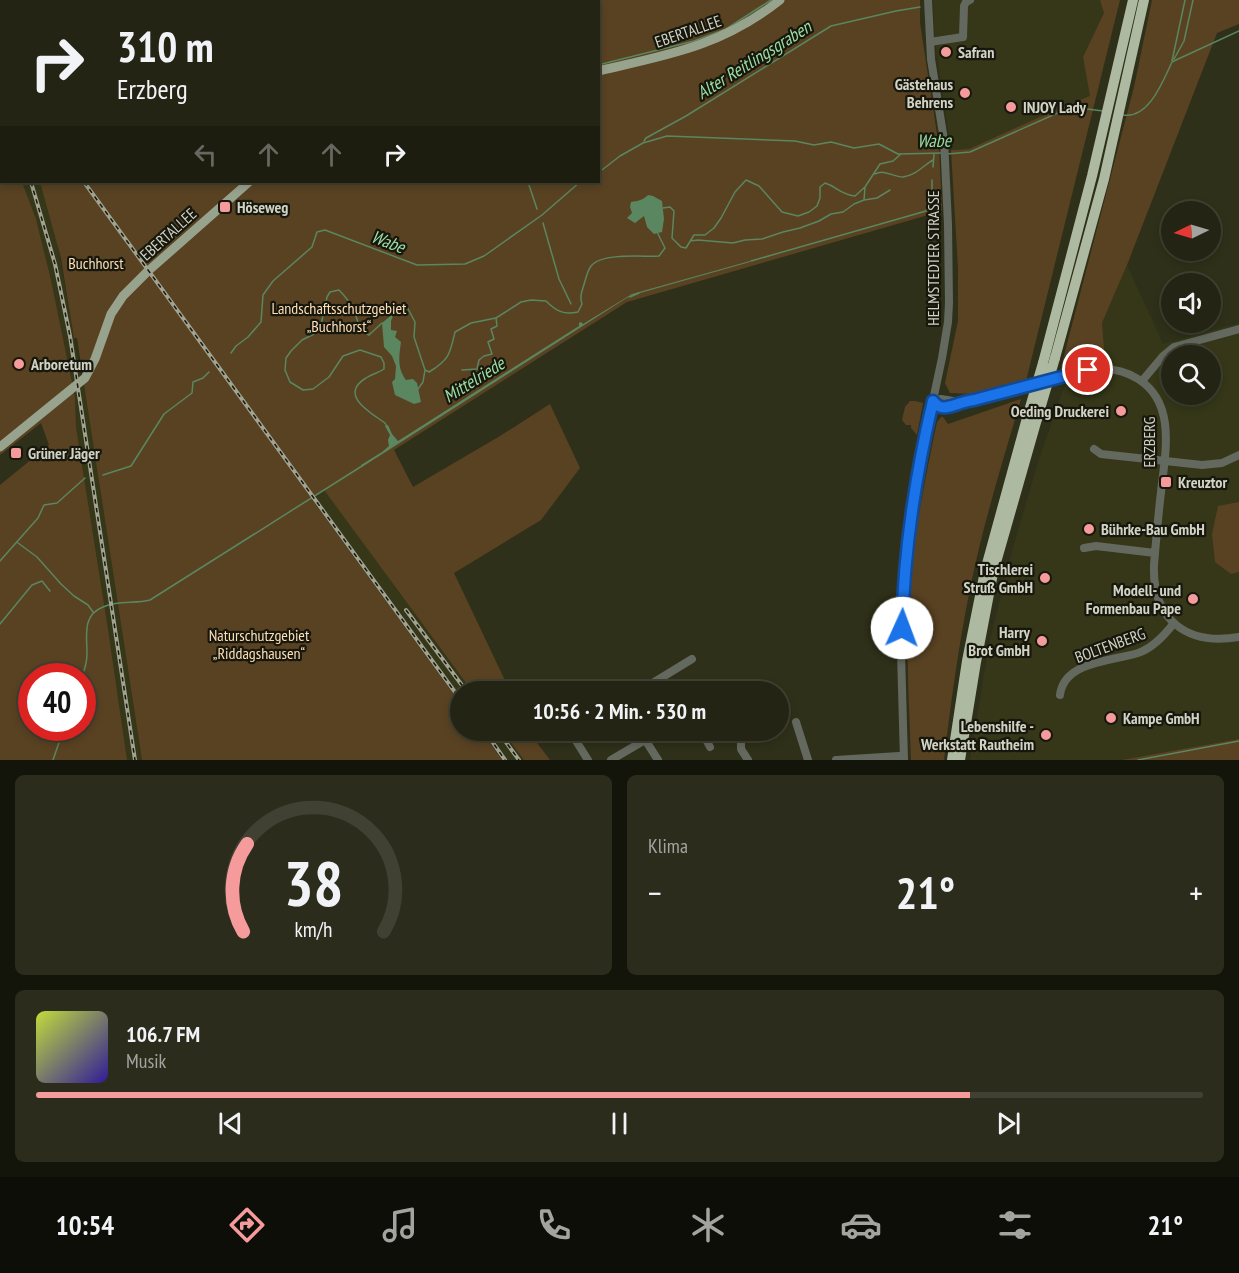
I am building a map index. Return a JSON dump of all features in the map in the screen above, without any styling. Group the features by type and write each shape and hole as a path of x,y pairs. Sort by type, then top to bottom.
{"highway":[{"path":"960,760 993,573 1032,418 1043,363 1092,176 1133,0"},
{"path":"952,760 969,650 985,571 1032,418 1055,358 1104,179 1144,0"}],"main road":[{"name":"EBERTALLEE","path":"600,72 707,43 744,25 780,0"},
{"name":"EBERTALLEE","path":"0,447 85,378 95,359 111,314 123,296 248,183"}],"street":[{"name":"HELMSTEDTER STRASSE","path":"902,758 903,579 913,500 945,342 949,303 944,140 930,42 928,0"},
{"path":"930,42 963,38 964,6 970,0"},
{"path":"933,401 941,399 960,402 974,400 1096,369 1117,370 1142,381 1163,356 1174,347 1239,329"},
{"name":"ERZBERG","path":"1142,381 1156,396 1163,414 1166,433 1155,553 1154,574 1158,598 1164,612 1174,623 1189,633 1203,638 1239,637"},
{"path":"1094,449 1101,454 1213,465 1239,455"},
{"path":"1084,548 1096,546 1155,553"},
{"name":"BOLTENBERG","path":"1060,695 1061,687 1072,673 1096,663 1136,654 1149,648 1174,623"},
{"path":"656,681 692,659"},
{"path":"795,722 808,760"},
{"path":"576,741 588,760"},
{"path":"611,760 643,741"},
{"path":"646,741 658,760"},
{"path":"707,741 710,747"},
{"path":"741,743 741,749 748,760"},
{"path":"836,760 902,758"}],"shaded area":[{"path":"933,0 1106,0 1108,8 1083,57 1091,96 969,149 951,150 935,41"},
{"path":"22,183 41,183 52,212 81,377 87,386 99,482 142,760 127,760 76,427 75,397 36,219"},
{"path":"648,195 662,201 664,219 662,232 654,234 647,227 644,216 635,223 627,218 632,213 631,202"},
{"path":"750,261 625,299 362,467 361,465 389,446 390,435 385,426 388,425 398,441 579,326 579,323 583,324 632,294"},
{"path":"1127,265 1163,344 1203,333 1221,333 1221,328 1239,323 1239,739 1120,760 970,760 989,644 1014,544 1039,459 1070,370 1105,360 1102,323"},
{"path":"152,282 257,398 465,681 450,681 450,689"},
{"path":"394,313 391,330 397,331 395,337 401,342 399,357 401,371 406,380 413,379 417,383 421,402 414,404 395,395 392,382 395,379 396,366 392,356 384,347 382,323"},
{"path":"488,741 510,741 524,760 502,760"}],"green space":[{"name":"Landschaftsschutzgebiet „Buchhorst“","path":"600,0 920,0 920,23 939,147 942,211 627,302 394,450 413,487 550,404 580,468 541,520 454,573 505,681 465,681 324,490 311,498 450,689 450,741 488,741 502,760 142,760 77,338 74,338 61,258 40,183 600,183"},
{"path":"1100,0 1120,0 1026,381 975,394 950,393 945,383 958,321 958,268 951,150 969,149 1090,96 1083,57 1104,13"},
{"path":"1152,0 1239,0 1239,24 1217,33 1127,265 1102,323 1105,360 1060,373 1134,87"},
{"path":"0,183 22,183 36,219 51,280 75,397 76,427 127,760 0,760 0,485 49,445 41,423 0,455"},
{"path":"1021,399 976,560 963,628 944,760 911,760 908,693 910,581 918,521 937,422 943,417 948,424"},
{"path":"910,401 923,403 917,435 911,425 906,425 902,420 905,407"},
{"path":"1239,502 1239,572 1231,574 1215,562 1212,534 1218,506"},
{"path":"1239,739 1239,760 1121,760"},
{"path":"510,741 536,741 550,760 524,760"}],"waterway":[{"path":"600,64 694,41 726,29 771,0"},
{"path":"1172,61 1185,0"},
{"path":"1174,59 1184,41 1193,0"},
{"name":"Alter Reitlingsgraben","path":"644,141 831,26 920,7"},
{"name":"Wabe","path":"1123,115 1132,115 1148,105 1172,62 1239,31"},
{"name":"Wabe","path":"947,154 970,152 1071,107 1103,111"},
{"name":"Wabe","path":"600,171 620,156 643,143 667,136 795,141 814,145 831,142 854,148 879,144 898,154 943,153"},
{"path":"663,208 670,207 674,211 672,238 681,247 686,248 694,235 705,235 714,228 735,192 746,180 759,186 782,212 798,216 817,206 820,187 825,183 845,194 855,196 865,187 880,164 893,161 901,154"},
{"name":"Mittelriede","path":"933,167 934,154"},
{"path":"875,174 882,172 903,177 933,160"},
{"name":"Mittelriede","path":"751,261 926,211 932,194 932,180"},
{"path":"528,183 537,209"},
{"name":"Wabe","path":"231,353 261,322 263,295 273,281 312,247 317,232 325,230 417,265 465,264 484,256 542,215 579,183"},
{"path":"690,241 733,243 762,239 800,228 831,214 843,212 864,200 865,187"},
{"path":"864,200 877,198 890,190"},
{"path":"543,223 559,279 571,304"},
{"path":"425,370 429,372 445,360 455,332 471,323 496,318 521,302 546,301 560,311 578,312 582,304 582,289 591,266 606,258 659,256 665,248 657,232"},
{"path":"382,323 369,335 360,327 354,310 341,292 339,290 330,292 321,325 314,334 302,340 291,351 286,358 285,370 290,382 303,390 313,389 329,377 343,356 360,350 381,357 384,369 358,384 355,391 356,397 365,409 385,423 387,427"},
{"name":"Mittelriede","path":"630,297 639,293"},
{"path":"392,314 402,307 407,307 415,322 414,337 425,370 423,382 418,389"},
{"path":"462,370 477,369 479,360 492,354 488,342 494,339 491,329 497,326 496,318"},
{"name":"Wabe","path":"103,475 131,466 164,414 192,393 193,382 203,378 209,372"},
{"name":"Mittelriede","path":"86,663 87,627 96,611 108,605 150,600 362,466"},
{"name":"Wabe","path":"0,561 38,518 44,505 57,503 85,478"},
{"path":"18,543 37,557 61,584 88,605 93,612"},
{"path":"0,624 32,585 42,581 50,591"},
{"name":"Mittelriede","path":"53,760 60,741"},
{"path":"1138,760 1239,741"}],"railway":[{"path":"31,183 55,264 70,336 135,760"},
{"path":"85,183 450,685"},
{"path":"406,610 459,681"},
{"path":"492,741 505,760"},
{"path":"505,741 519,760"}],"place":[{"name":"Safran","path":"946,52"},
{"name":"Gästehaus Behrens","path":"965,93"},
{"name":"INJOY Lady","path":"1011,107"},
{"name":"Höseweg","path":"225,207"},
{"name":"Arboretum","path":"19,364"},
{"name":"Oeding Druckerei","path":"1121,411"},
{"name":"Grüner Jäger","path":"16,453"},
{"name":"Kreuztor","path":"1166,482"},
{"name":"Bührke-Bau GmbH","path":"1089,529"},
{"name":"Tischlerei Struß GmbH","path":"1045,578"},
{"name":"Modell- und Formenbau Pape","path":"1193,599"},
{"name":"Harry Brot GmbH","path":"1042,641"},
{"name":"Kampe GmbH","path":"1111,718"},
{"name":"Lebenshilfe - Werkstatt Rautheim","path":"1046,735"}],"route":[{"path":"902,628 907,537 916,480 933,401 940,407 949,407 960,402 1088,370"}],"park label":[{"name":"Buchhorst","path":"96,263"},
{"name":"Naturschutzgebiet „Riddagshausen“","path":"259,644"}]}
